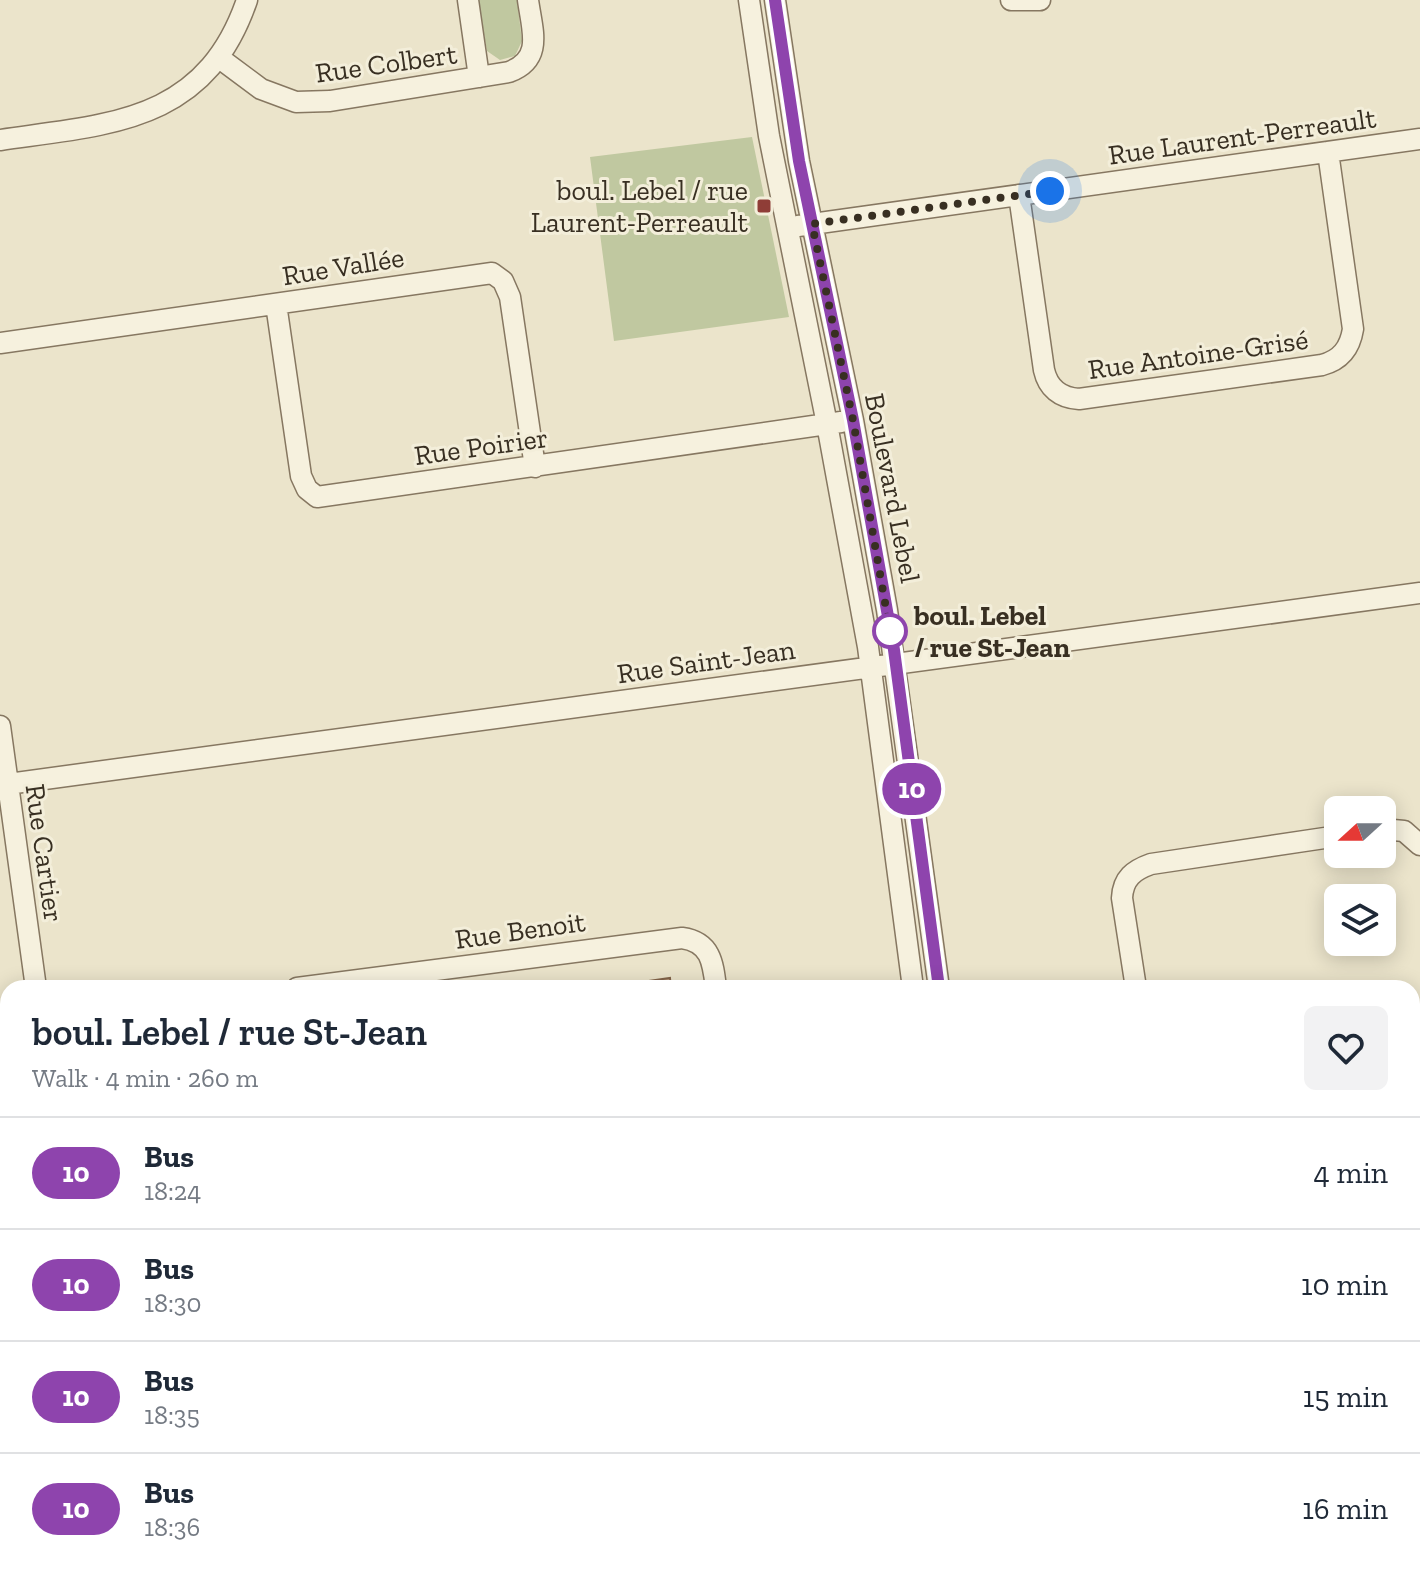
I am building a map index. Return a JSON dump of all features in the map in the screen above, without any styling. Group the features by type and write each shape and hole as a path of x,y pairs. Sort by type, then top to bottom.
{"street":[{"path":"0,140 139,116 167,102 187,89 218,57 247,0"},
{"name":"Rue Colbert","path":"468,0 479,77"},
{"name":"Rue Colbert","path":"218,57 261,89 296,102 330,101 509,72 525,65 529,59 533,40 528,0"},
{"name":"Boulevard Lebel","path":"749,0 769,136 827,424 871,668 912,980"},
{"name":"Boulevard Lebel","path":"775,0 794,133 853,420 896,665 938,980"},
{"path":"1011,0 1040,0"},
{"name":"Rue Laurent-Perreault","path":"787,227 1420,139"},
{"name":"Rue Antoine-Grisé","path":"1019,195 1044,370 1050,386 1064,396 1079,399 1322,365 1344,352 1353,329 1328,152"},
{"name":"Rue Vallée","path":"0,343 483,273 496,275 506,284 510,297 535,467"},
{"name":"Rue Poirier","path":"276,304 301,476 314,495 330,497 853,420"},
{"name":"Rue Saint-Jean","path":"4,784 1420,593"},
{"name":"Rue Cartier","path":"0,726 4,784 35,980"},
{"path":"1396,830 1404,831 1420,845"},
{"path":"1135,980 1122,898 1125,883 1134,871 1151,864 1324,838"},
{"name":"Rue Benoit","path":"359,980 682,938 694,940 706,950 712,961 715,980"}],"green space":[{"path":"478,0 517,0 522,41 515,56 500,60 487,51"},
{"path":"752,137 789,317 614,341 590,157"}],"bus line":[{"name":"10","path":"775,0 799,161 853,420 894,650 938,980"}],"place":[{"name":"boul. Lebel / rue Laurent-Perreault","path":"764,206"},
{"name":"boul. Lebel / rue St-Jean","path":"890,631"}],"route":[{"path":"890,631 853,420 812,224 1050,191"}]}
